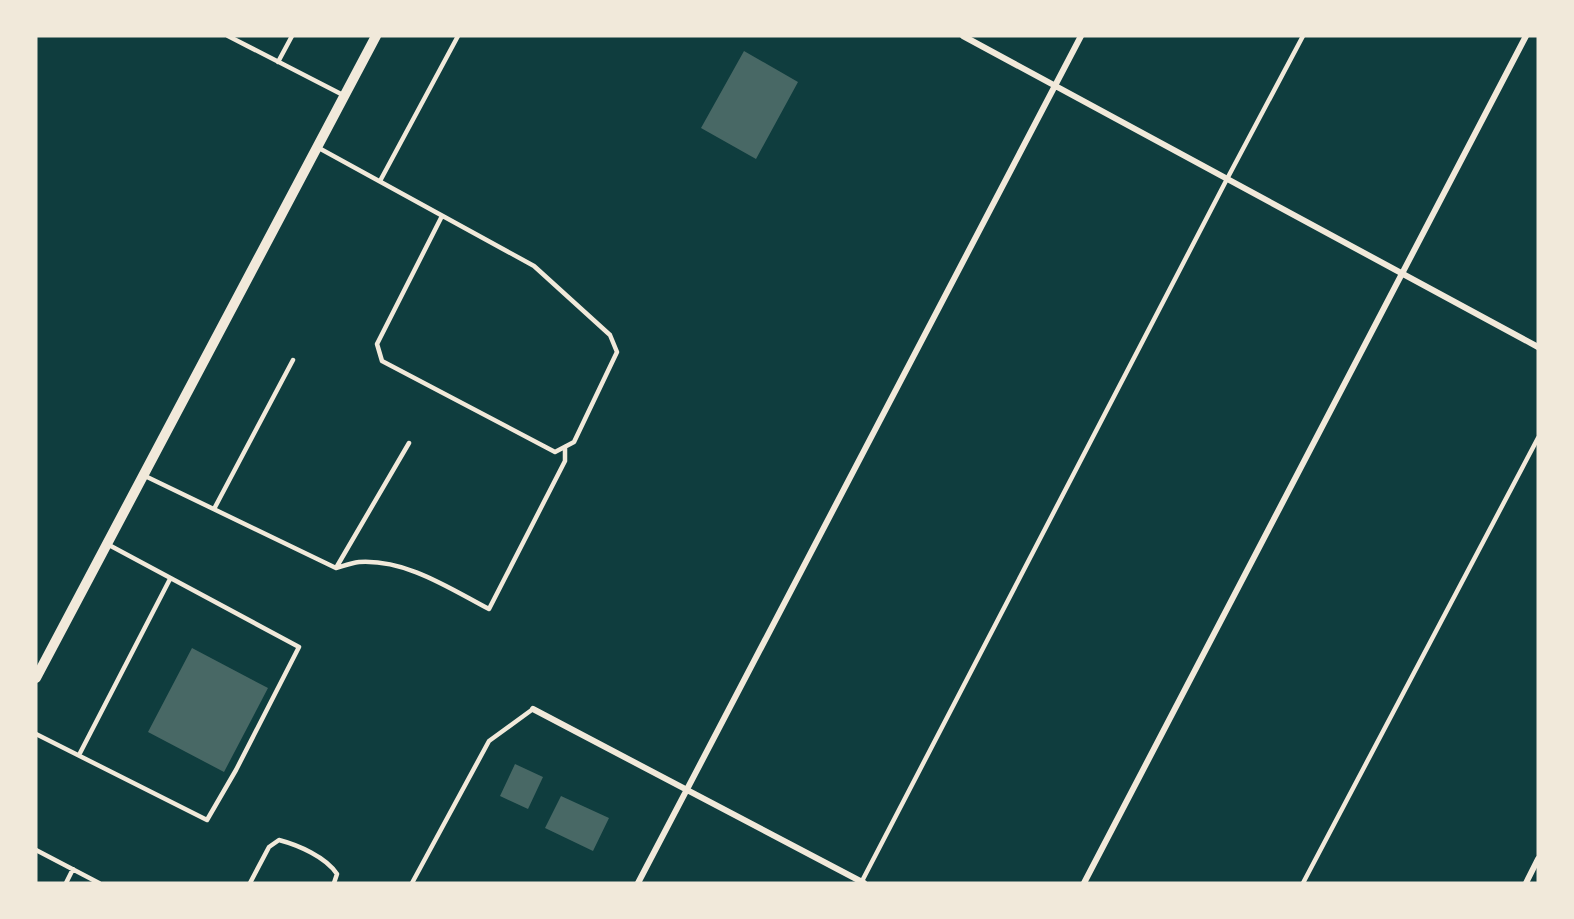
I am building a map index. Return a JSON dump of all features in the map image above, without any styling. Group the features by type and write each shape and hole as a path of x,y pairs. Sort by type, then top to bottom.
{"street":[{"path":"36,678 376,36"},
{"path":"963,36 1538,348"},
{"path":"638,883 1081,36"},
{"path":"1084,883 1526,36"},
{"path":"532,709 862,883"},
{"path":"1526,883 1538,859"}],"lane":[{"path":"228,36 344,96"},
{"path":"278,62 292,36"},
{"path":"380,182 458,36"},
{"path":"862,883 1303,36"},
{"path":"317,147 534,266 610,335 617,352 574,442 555,452 382,361 377,344 442,216"},
{"path":"214,509 292,360"},
{"path":"1303,883 1538,438"},
{"path":"336,568 409,443"},
{"path":"143,475 336,568 358,562 384,564 422,574 489,609 565,461 565,447"},
{"path":"36,734 207,820 236,770 299,647 107,544"},
{"path":"79,755 170,579"},
{"path":"412,883 489,741 532,709"},
{"path":"250,883 269,847 279,840 290,843 331,864 337,874 334,883"},
{"path":"36,850 99,883"},
{"path":"66,883 73,869"}],"building":[{"path":"744,51 798,82 756,159 701,128"},
{"path":"192,648 268,688 224,772 148,732"},
{"path":"515,764 543,777 528,809 500,796"},
{"path":"561,796 609,818 593,851 545,828"}]}
